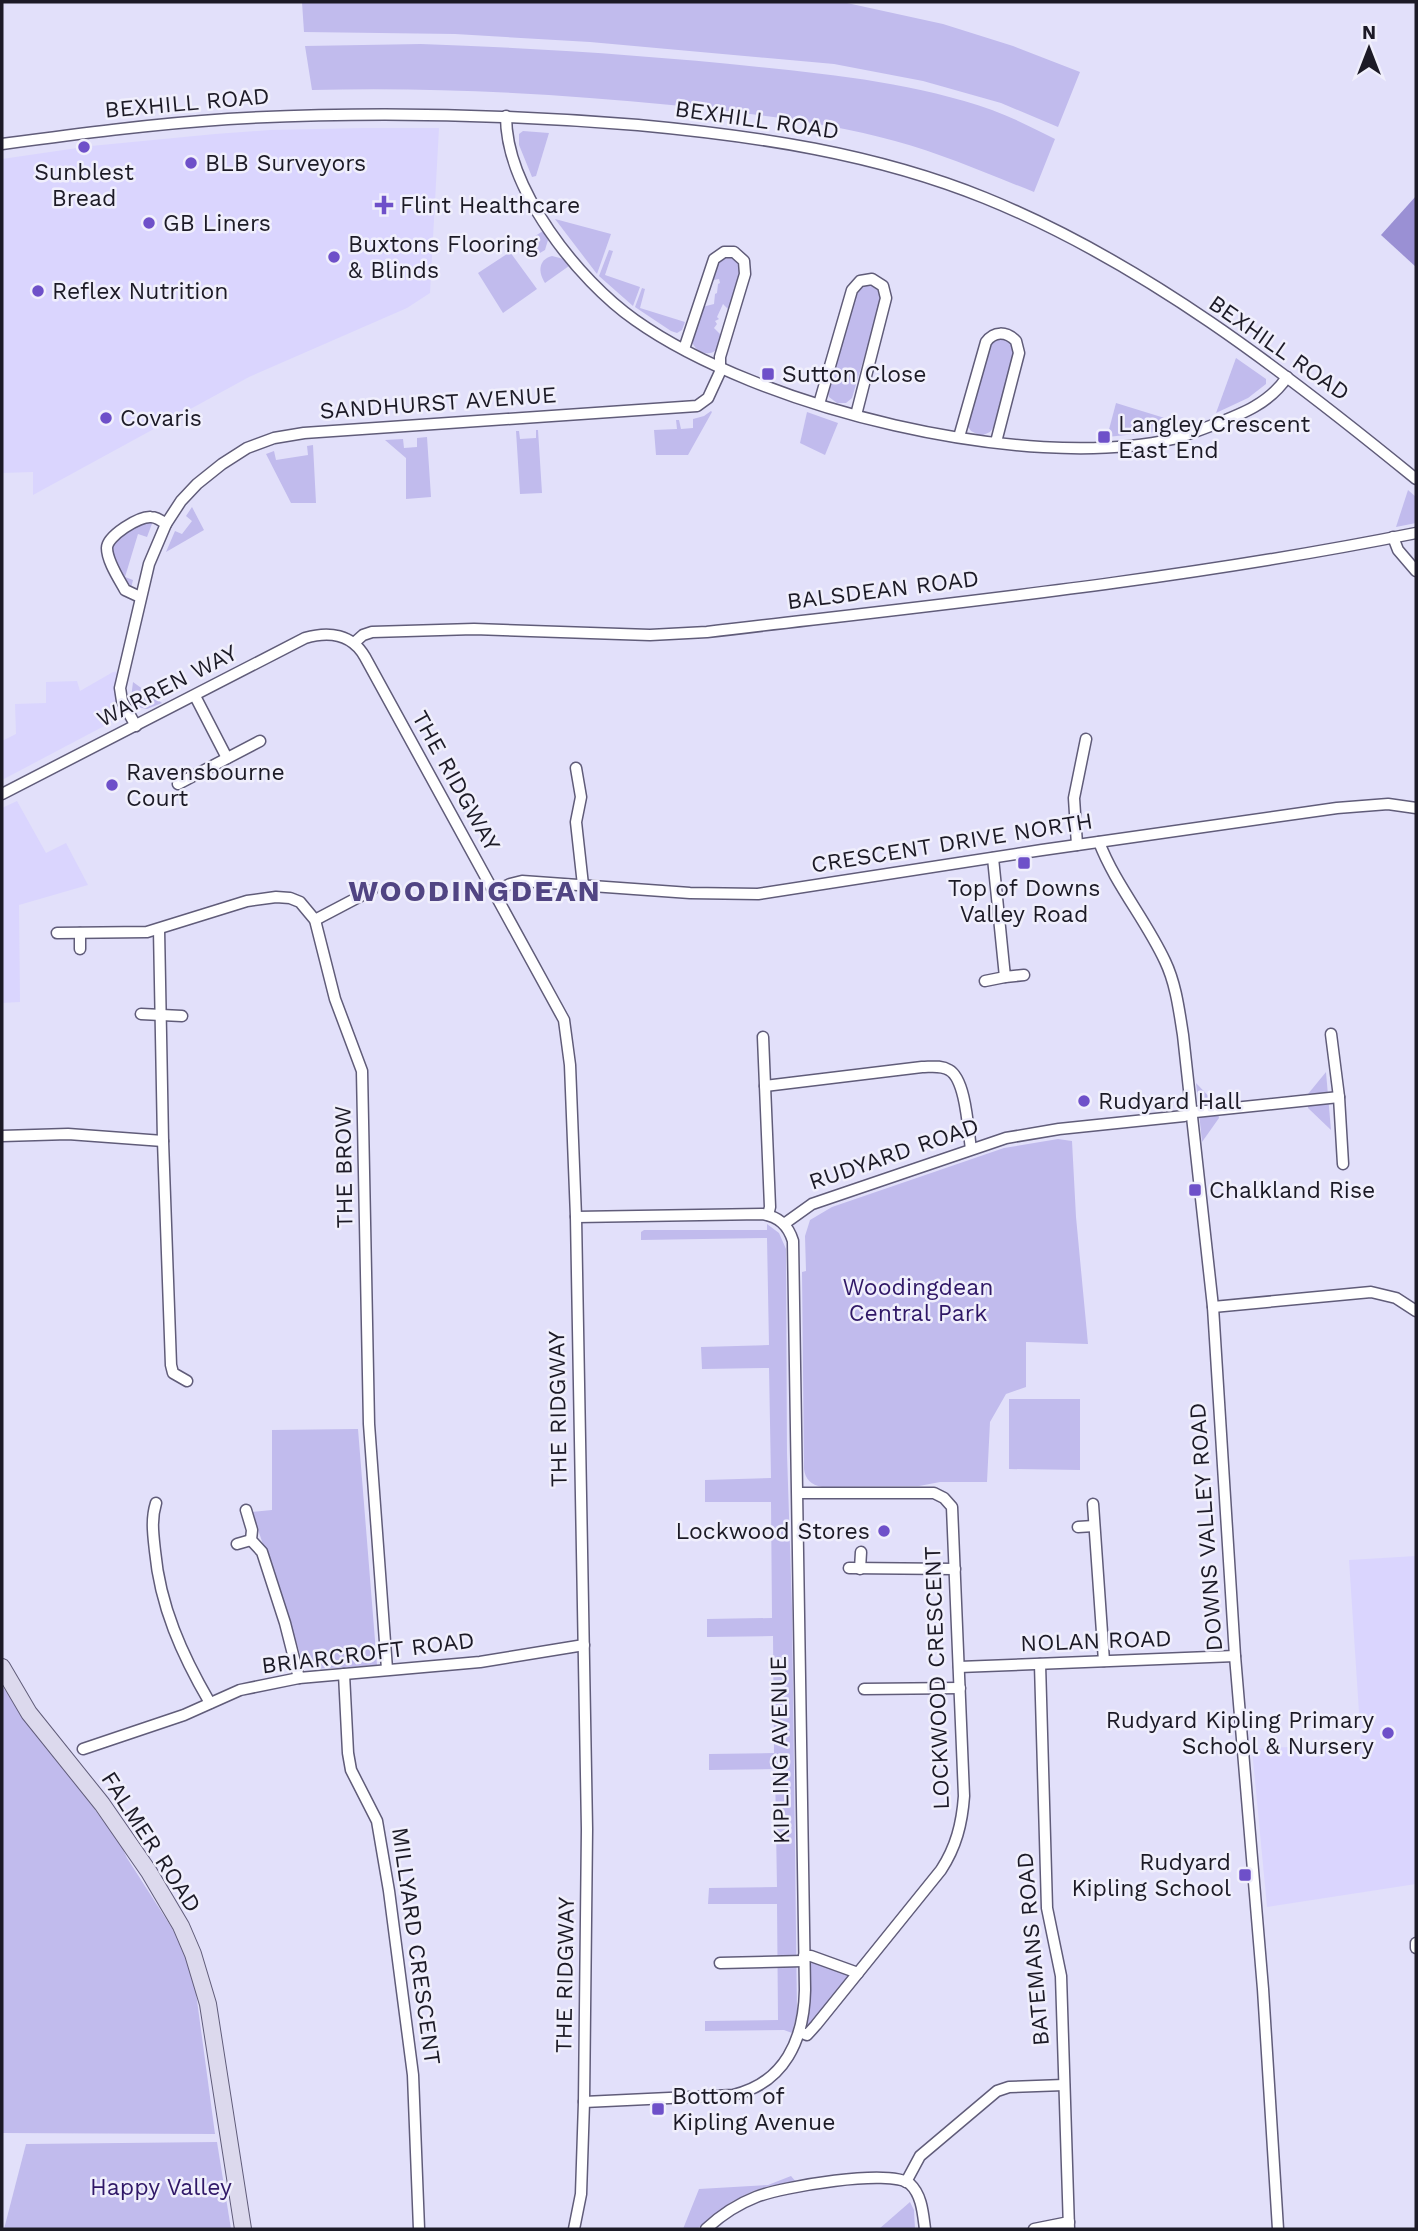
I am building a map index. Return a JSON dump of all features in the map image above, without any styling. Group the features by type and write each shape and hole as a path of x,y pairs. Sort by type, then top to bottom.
{"main road":[{"name":"FALMER ROAD","path":"2,1667 24,1706 103,1804 149,1872 181,1926 193,1954 208,2004 243,2229"}],"street":[{"name":"BEXHILL ROAD","path":"2,144 107,130 237,119 366,114 506,116 737,136 863,158 926,176 999,204 1076,240 1155,287 1287,377 1416,479"},
{"path":"506,116 507,136 516,167 536,208 572,260 605,295 634,320 684,349 769,388 856,415 959,437 1082,447 1120,446 1173,439 1226,420 1263,402 1276,392 1287,377"},
{"name":"SANDHURST AVENUE","path":"136,726 121,701 120,688 149,564 166,524 189,492 209,473 234,456 267,440 289,435 374,427 693,408 708,398 720,366 720,357 746,272 744,261 734,252 722,252 713,259 684,349"},
{"path":"819,404 852,290 860,281 872,279 883,286 886,298 856,415"},
{"path":"959,437 986,342 996,334 1005,333 1016,341 1019,353 996,442"},
{"path":"140,597 125,590 109,556 108,544 114,534 147,517 166,524"},
{"name":"BALSDEAN ROAD","path":"354,643 363,635 372,632 437,629 650,635 697,633 1111,584 1416,533"},
{"path":"1393,537 1398,550 1416,571"},
{"name":"WARREN WAY","path":"2,794 305,638 330,634 354,643"},
{"name":"THE RIDGWAY","path":"354,643 365,657 564,1020 569,1046 576,1217 587,1865 581,2194 574,2229"},
{"path":"195,696 227,758"},
{"path":"1077,845 1074,798 1086,739"},
{"path":"178,784 260,741"},
{"path":"1069,754 1083,753"},
{"path":"576,768 581,797 576,822 583,885"},
{"path":"566,784 579,783"},
{"name":"CRESCENT DRIVE NORTH","path":"494,892 522,881 690,893 758,894 1337,808 1388,804 1416,808"},
{"name":"DOWNS VALLEY ROAD","path":"1099,842 1107,861 1170,971 1179,1006 1213,1307 1235,1656 1262,1977 1278,2229"},
{"path":"993,858 1006,977"},
{"path":"57,933 128,933 159,929 247,901 276,897 300,902 316,920 372,890"},
{"name":"THE BROW","path":"316,920 335,999 362,1071 369,1424 387,1670"},
{"path":"159,929 163,1141 172,1369 176,1375 187,1381"},
{"path":"80,933 80,949"},
{"path":"985,981 1024,975"},
{"path":"141,1014 182,1016"},
{"path":"1331,1034 1339,1097 1343,1164"},
{"path":"763,1037 770,1207 768,1215"},
{"path":"765,1086 922,1067 948,1069 959,1081 971,1149"},
{"name":"RUDYARD ROAD","path":"784,1224 812,1204 1006,1138 1036,1132 1339,1097"},
{"path":"2,1136 68,1134 163,1141"},
{"path":"576,1217 748,1214 768,1215 784,1224"},
{"name":"KIPLING AVENUE","path":"584,2102 742,2093 775,2073 790,2054 800,2032 805,2006 799,1493 794,1248 792,1237 784,1224"},
{"path":"1213,1307 1371,1292 1396,1298 1416,1311"},
{"name":"LOCKWOOD CRESCENT","path":"799,1493 937,1494 948,1501 953,1510 964,1796 956,1843 941,1870 807,2035 800,2032"},
{"path":"156,1503 152,1517 157,1574 163,1601 177,1640 210,1703"},
{"path":"1093,1504 1104,1661"},
{"path":"246,1510 252,1530 251,1541"},
{"path":"1078,1527 1094,1526"},
{"path":"237,1544 251,1541"},
{"path":"251,1541 262,1552 299,1678"},
{"path":"861,1552 855,1569 955,1569"},
{"name":"BRIARCROFT ROAD","path":"83,1749 184,1715 240,1690 299,1678 480,1662 584,1646"},
{"name":"NOLAN ROAD","path":"959,1667 1235,1656"},
{"name":"BATEMANS ROAD","path":"1040,1664 1048,1908 1061,1976 1069,2226"},
{"name":"MILLYARD CRESCENT","path":"344,1674 351,1770 377,1821 388,1881 414,2075 419,2229"},
{"path":"864,1689 960,1688"},
{"path":"719,1963 804,1959 811,1956 858,1973"},
{"path":"906,2182 920,2156 997,2091 1009,2087 1064,2085"},
{"path":"706,2229 747,2201 784,2189 875,2177 894,2178 914,2188 919,2197 925,2229"},
{"path":"1034,2229 1069,2226"}],"shaded area":[{"path":"439,128 430,293 407,308 249,377 33,495 33,472 2,473 2,159 91,146 215,134"},
{"path":"1416,196 1416,267 1381,235"},
{"path":"122,671 125,715 2,780 2,741 16,734 15,704 46,703 46,682 77,681 80,691 113,672"},
{"path":"17,801 46,853 66,843 88,885 19,905 20,1002 2,1003 2,808"},
{"name":"Rudyard Kipling Primary School & Nursery","path":"1416,1556 1416,1884 1267,1907 1252,1749 1361,1743 1349,1560"}],"green space":[{"path":"302,2 847,3 943,24 1013,46 1080,72 1058,127 1001,103 923,81 834,64 590,42 455,34 304,32"},
{"path":"421,44 632,56 847,77 964,101 1008,116 1055,139 1034,192 913,146 840,128 784,119 671,105 537,94 402,89 312,90 305,46"},
{"path":"523,131 549,133 536,176 532,177 519,145 519,134"},
{"path":"555,219 611,234 597,274"},
{"path":"543,231 548,240 545,250 533,257 523,253 518,247"},
{"path":"609,250 613,251 605,275 640,287 633,306 599,276"},
{"path":"510,252 537,289 503,313 478,273"},
{"path":"552,256 564,259 569,266 545,283 541,275 542,263"},
{"path":"729,256 737,260 740,274 731,306 728,309 723,304 717,317 719,319 715,321 717,324 714,328 722,336 718,346 711,353 704,353 693,344 693,332 702,307 714,304 720,283 719,279 709,281 720,258"},
{"path":"872,283 881,291 881,301 852,398 846,403 837,403 829,397 827,390 857,289 860,285"},
{"path":"642,288 645,289 640,308 685,322 682,330 677,333 671,331 635,307"},
{"path":"998,339 1009,343 1014,353 993,428 981,436 971,431 967,425 991,342"},
{"path":"1236,358 1266,379 1266,384 1248,398 1216,413"},
{"path":"1116,403 1184,424 1155,432 1107,437"},
{"path":"711,411 688,455 656,455 654,430 677,429 676,420 679,420 681,429 693,428 693,419"},
{"path":"807,412 838,423 825,455 800,443"},
{"path":"536,430 542,493 520,494 516,431 519,431 520,439 536,438"},
{"path":"427,437 431,497 406,499 406,458 385,440 403,439 404,448 417,447 417,438"},
{"path":"313,445 316,503 291,503 266,454 274,451 276,460 308,455 307,446"},
{"path":"1408,490 1416,497 1416,523 1396,527"},
{"path":"192,507 204,530 166,552 175,531 182,534 192,521 186,516"},
{"path":"145,521 153,521 147,537 138,534 125,577 133,580 130,592 111,553 115,539"},
{"path":"133,682 162,703 147,709 137,707 131,698"},
{"path":"1326,1072 1331,1130 1308,1108 1308,1094"},
{"path":"1196,1083 1216,1104 1219,1118 1202,1142"},
{"name":"Woodingdean Central Park","path":"1058,1139 1072,1141 1088,1344 1026,1342 1026,1387 1006,1394 990,1422 987,1482 822,1487 812,1483 807,1479 804,1469 802,1272 806,1271 805,1236 810,1220 832,1207 1004,1148"},
{"path":"767,1224 779,1233 786,1249 797,2012 792,2033 784,2030 705,2031 705,2021 778,2020 777,1904 708,1904 709,1888 777,1887 775,1769 709,1770 709,1754 774,1753 773,1636 707,1637 707,1619 772,1618 771,1502 705,1502 705,1480 771,1478 769,1368 702,1369 701,1347 769,1345 767,1238 641,1240 641,1232 644,1230 767,1230"},
{"path":"1009,1399 1080,1399 1080,1470 1009,1469"},
{"path":"358,1429 377,1665 314,1669 302,1659 252,1512 272,1510 272,1430"},
{"path":"2,1686 120,1843 177,1936 194,1978 215,2134 2,2133"},
{"path":"804,1956 858,1973 816,2025 800,2032"},
{"name":"Happy Valley","path":"217,2142 231,2229 4,2229 26,2144"},
{"path":"791,2176 797,2183 753,2191 731,2202 697,2229 683,2229 699,2189 768,2185"},
{"path":"910,2202 914,2210 915,2229 879,2229"}],"place":[{"name":"Sunblest Bread","path":"84,147"},
{"name":"BLB Surveyors","path":"191,163"},
{"name":"Flint Healthcare","path":"384,205"},
{"name":"GB Liners","path":"149,223"},
{"name":"Buxtons Flooring & Blinds","path":"334,257"},
{"name":"Reflex Nutrition","path":"38,291"},
{"name":"Sutton Close","path":"768,374"},
{"name":"Covaris","path":"106,418"},
{"name":"Langley Crescent East End","path":"1104,437"},
{"name":"Ravensbourne Court","path":"112,785"},
{"name":"Top of Downs Valley Road","path":"1024,863"},
{"name":"Rudyard Hall","path":"1084,1101"},
{"name":"Chalkland Rise","path":"1195,1190"},
{"name":"Lockwood Stores","path":"884,1531"},
{"name":"Rudyard Kipling Primary School & Nursery","path":"1388,1733"},
{"name":"Rudyard Kipling School","path":"1245,1875"},
{"name":"Bottom of Kipling Avenue","path":"658,2109"}],"district":[{"name":"WOODINGDEAN","path":"475,890"}]}
